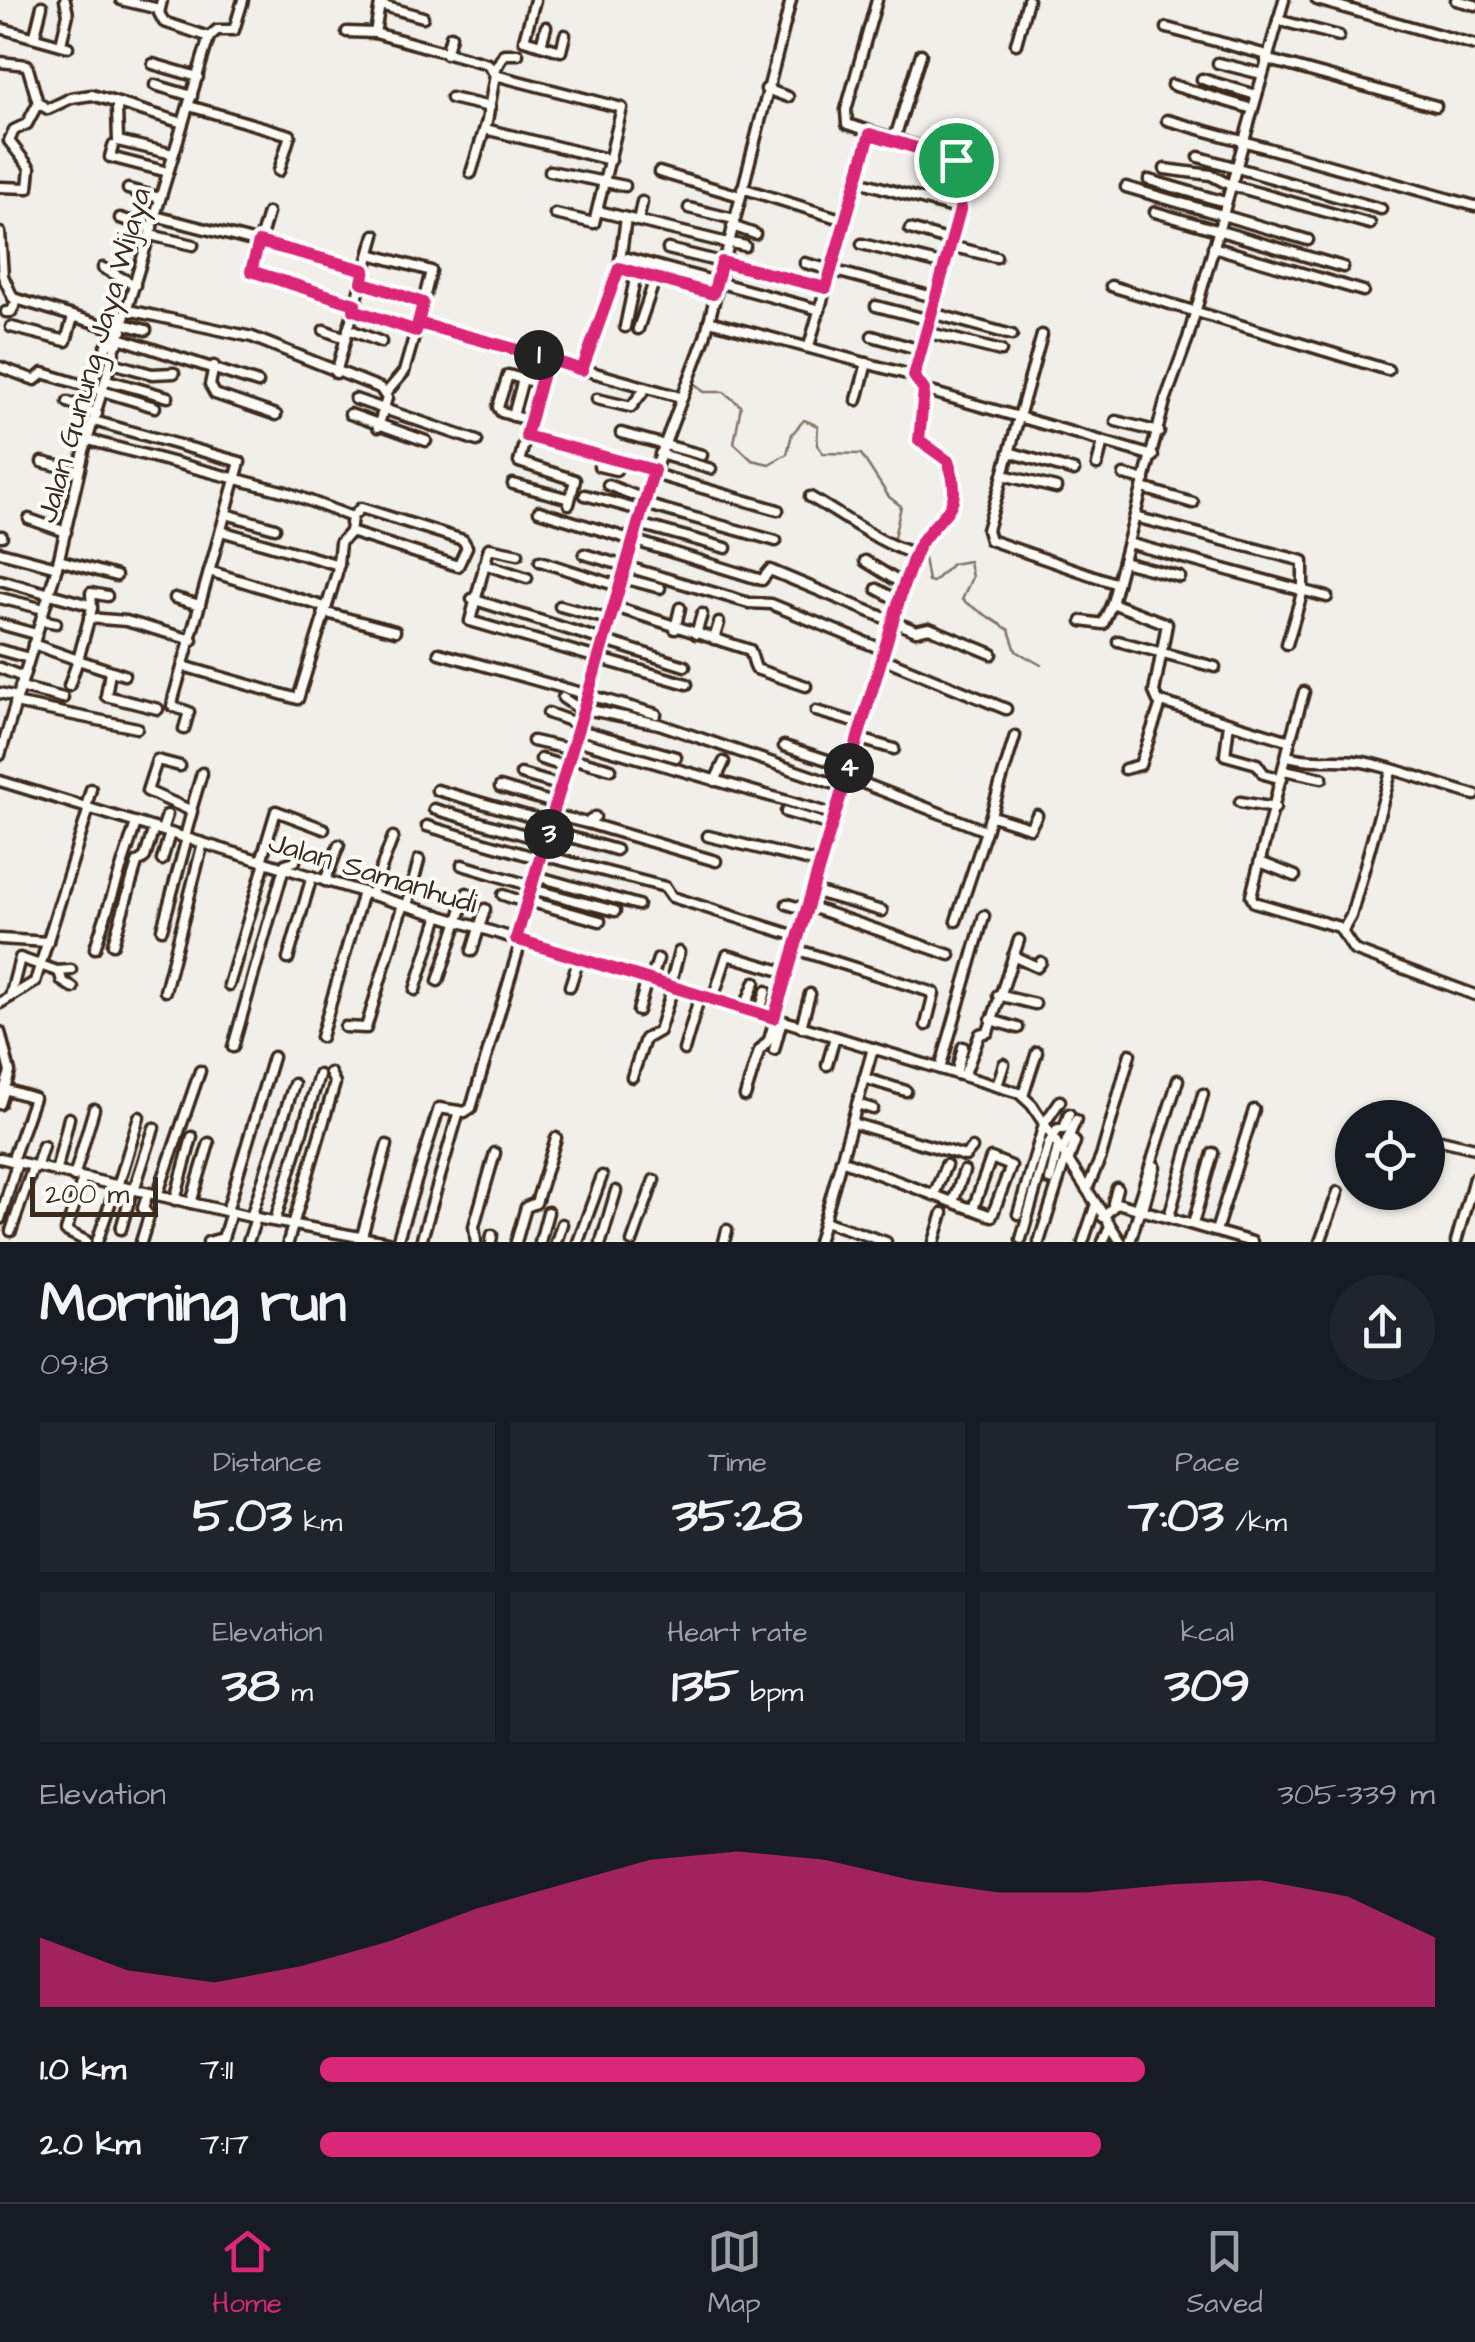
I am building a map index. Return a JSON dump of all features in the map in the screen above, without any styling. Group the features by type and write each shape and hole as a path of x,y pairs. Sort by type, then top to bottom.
{"street":[{"path":"0,28 64,46 68,14 65,0"},
{"path":"120,0 161,5 164,22 209,37 216,30 234,30 244,0"},
{"path":"535,0 524,40 560,51 565,35"},
{"path":"397,1242 438,1110 472,1108 654,472 709,321 791,0"},
{"path":"877,0 845,115 850,127 953,157 959,164 960,210 914,376"},
{"path":"1016,44 1028,0"},
{"path":"1082,621 1103,624 1112,603 1284,0"},
{"path":"1317,0 1475,45"},
{"path":"1456,0 1475,5"},
{"path":"375,33 381,2 422,17"},
{"path":"35,35 42,6"},
{"path":"1278,20 1339,36"},
{"path":"541,45 546,28"},
{"path":"1167,28 1436,106"},
{"path":"347,32 375,33 488,64 494,73 622,108 592,224 555,214"},
{"path":"446,54 450,36"},
{"name":"Jalan Gunung Jaya Wijaya","path":"0,755 58,564 79,470 209,37"},
{"path":"471,173 485,129 494,73 504,54 518,54"},
{"path":"894,141 921,54"},
{"path":"0,62 28,65 38,103 27,124 4,140 30,168 29,186 22,192 0,187"},
{"path":"1218,63 1262,74"},
{"path":"153,64 198,77"},
{"path":"1202,79 1256,95"},
{"path":"154,85 192,96"},
{"path":"1172,85 1252,109"},
{"path":"766,89 788,97"},
{"path":"38,103 48,108 92,96 117,107 184,123"},
{"path":"451,98 490,107"},
{"path":"189,106 290,136 279,171"},
{"path":"117,107 118,141 173,154"},
{"path":"1167,120 1475,206"},
{"path":"485,129 611,160"},
{"path":"809,346 870,134"},
{"path":"113,146 109,156 168,172"},
{"path":"1199,156 1381,208"},
{"path":"927,184 949,187 959,164"},
{"path":"1165,170 1212,175 1230,185 1370,224"},
{"path":"550,171 625,186"},
{"path":"659,172 844,220"},
{"path":"855,180 960,210"},
{"path":"1148,180 1225,202"},
{"path":"699,185 691,209 733,222 755,234"},
{"path":"1126,186 1308,240"},
{"path":"128,188 160,198"},
{"path":"638,221 642,202"},
{"path":"598,211 745,246"},
{"path":"248,281 268,212"},
{"path":"1155,212 1343,266"},
{"path":"155,216 365,270"},
{"path":"120,218 193,246"},
{"path":"582,370 619,268 626,218"},
{"path":"910,229 996,258"},
{"path":"0,233 13,296 11,312 6,312"},
{"path":"336,373 375,235"},
{"path":"862,244 945,265"},
{"path":"1214,247 1363,291"},
{"path":"668,249 826,288"},
{"path":"370,254 431,271 404,372 386,394 379,426"},
{"path":"628,258 820,310"},
{"path":"805,263 936,298"},
{"path":"103,268 135,285"},
{"path":"619,268 713,294"},
{"path":"251,271 417,327 547,358 680,396"},
{"path":"625,327 633,314 626,309 636,274"},
{"path":"638,329 655,279"},
{"path":"362,282 423,303"},
{"path":"1111,286 1388,370"},
{"path":"13,296 258,383"},
{"path":"876,306 1012,336"},
{"path":"128,310 169,320 178,317 252,337 386,394"},
{"path":"11,327 66,341 74,317"},
{"path":"709,321 914,376 924,390 1152,456"},
{"path":"105,349 121,334 146,330"},
{"path":"324,330 381,342"},
{"path":"926,332 1001,352"},
{"path":"1042,335 987,530 990,540 1118,584"},
{"path":"872,336 921,350"},
{"path":"513,484 569,501 575,480 520,462 547,358"},
{"path":"112,363 152,374 174,373"},
{"path":"857,400 868,363"},
{"path":"214,366 210,385 214,394 276,415"},
{"path":"0,367 35,380 43,373 155,407"},
{"path":"531,421 498,408 508,374 554,386"},
{"path":"513,416 523,379"},
{"path":"107,380 168,397"},
{"path":"597,399 631,407 646,388"},
{"path":"774,1050 788,973 904,584 919,548 946,518 954,493 948,461 919,440 924,390"},
{"path":"356,399 477,441"},
{"path":"68,402 96,418 237,460 236,480 172,706 189,712 184,729"},
{"path":"350,414 426,441"},
{"path":"1116,421 1158,432"},
{"path":"622,433 710,470"},
{"path":"526,436 622,460 778,510"},
{"path":"88,440 236,480 352,517"},
{"path":"1097,465 1103,442"},
{"path":"662,449 702,456"},
{"path":"1009,452 1074,471"},
{"path":"600,466 618,470 622,460"},
{"path":"42,462 79,470"},
{"path":"1003,474 1056,488"},
{"path":"1124,474 1194,503"},
{"path":"608,486 645,505"},
{"path":"585,495 645,505 776,541"},
{"path":"810,496 880,536 892,548 919,548"},
{"path":"182,666 298,699 338,565 341,540 350,532 352,517 360,508 468,544 456,566 350,532"},
{"path":"539,512 762,580 770,570 892,622 916,631 929,628 992,654"},
{"path":"226,514 275,528"},
{"path":"1135,517 1298,557 1306,566 1287,644"},
{"path":"29,520 66,532"},
{"path":"640,524 726,548"},
{"path":"221,532 338,565"},
{"path":"1128,543 1327,597"},
{"path":"518,554 492,546 472,599 470,621 687,684"},
{"path":"0,552 116,576"},
{"path":"465,554 528,578"},
{"path":"584,554 749,603 771,604 1006,709"},
{"path":"540,561 660,588"},
{"path":"865,562 904,584"},
{"path":"1123,562 1180,578"},
{"path":"209,571 395,631"},
{"path":"0,580 89,605"},
{"path":"878,589 899,601"},
{"path":"70,686 92,593 107,596"},
{"path":"0,598 44,609"},
{"path":"175,598 200,606"},
{"path":"472,599 685,666"},
{"path":"1112,603 1166,622 1154,692 1161,703 1290,741"},
{"path":"560,606 611,620"},
{"path":"615,607 750,650 756,669 806,686"},
{"path":"676,629 680,608"},
{"path":"696,634 702,614"},
{"path":"89,618 126,621 192,640"},
{"path":"41,620 56,623"},
{"path":"714,640 719,623"},
{"path":"0,624 78,660 124,675"},
{"path":"1118,640 1215,667"},
{"path":"0,650 29,658"},
{"path":"439,653 656,714"},
{"path":"0,668 22,682 63,698"},
{"path":"110,672 106,696 158,710"},
{"path":"1304,692 1260,862 1254,902 1344,930"},
{"path":"0,693 15,703"},
{"path":"563,698 585,710 659,724 843,786"},
{"path":"0,704 15,703 137,728"},
{"path":"1126,769 1140,764 1161,703"},
{"path":"816,710 861,724"},
{"path":"548,713 676,757"},
{"path":"1230,723 1225,755 1257,764 1264,774 1322,778"},
{"path":"956,921 1015,736"},
{"path":"858,738 894,749"},
{"path":"533,741 611,769"},
{"path":"784,746 986,831"},
{"path":"541,759 572,754 715,781 835,815"},
{"path":"1287,756 1321,764 1361,762 1475,796"},
{"path":"180,766 156,760 147,794 191,810"},
{"path":"715,781 724,762"},
{"path":"1391,772 1344,930 1346,945 1475,995"},
{"path":"162,929 202,774"},
{"path":"521,774 562,786"},
{"name":"Jalan Samanhudi","path":"0,781 1023,1096"},
{"path":"500,787 557,804"},
{"path":"0,1003 33,984 42,965 92,789"},
{"path":"437,790 616,850"},
{"path":"1240,802 1275,808"},
{"path":"434,809 551,827 591,820 716,861"},
{"path":"229,985 276,811 324,830"},
{"path":"786,812 831,826"},
{"path":"113,944 137,862 145,857 162,831 167,815"},
{"path":"992,816 1030,828 1037,816"},
{"path":"95,948 136,823"},
{"path":"427,826 665,887 672,897 799,938"},
{"path":"162,831 162,860"},
{"path":"708,836 819,863"},
{"path":"321,1037 367,893 394,837"},
{"path":"165,992 204,843"},
{"path":"325,880 339,844"},
{"path":"345,1027 366,1028 419,860"},
{"path":"233,1047 286,862 295,861"},
{"path":"1260,862 1295,876"},
{"path":"462,866 616,912"},
{"path":"288,959 312,876"},
{"path":"536,876 638,905"},
{"path":"812,891 882,910"},
{"path":"438,981 466,893"},
{"path":"503,896 600,921"},
{"path":"787,904 950,955"},
{"path":"472,951 484,909"},
{"path":"415,990 439,915"},
{"path":"940,1069 984,916"},
{"path":"0,939 48,942"},
{"path":"960,1075 980,1034 988,1032 1019,940"},
{"path":"795,949 934,992 926,1025"},
{"path":"632,1077 646,1038 659,1031 679,952"},
{"path":"713,1000 727,955 788,973"},
{"path":"1013,956 1037,966 1041,962"},
{"path":"10,997 19,958 60,972 70,970"},
{"path":"570,986 579,958"},
{"path":"638,1011 658,959"},
{"path":"60,972 64,984 73,988"},
{"path":"744,1009 755,982"},
{"path":"759,1014 766,991"},
{"path":"802,1026 810,994"},
{"path":"998,994 1035,1004"},
{"path":"684,1050 700,996"},
{"path":"745,1096 778,1019"},
{"path":"991,1020 1018,1028"},
{"path":"0,1032 9,1060 0,1104"},
{"path":"827,1065 836,1037"},
{"path":"960,1075 963,1047"},
{"path":"818,1242 873,1048"},
{"path":"1036,1052 1023,1096 1089,1192 1114,1236 1103,1242"},
{"path":"1089,1192 1130,1054"},
{"path":"208,1242 223,1238 273,1057"},
{"path":"997,1086 1004,1064"},
{"path":"141,1242 148,1216 144,1208 200,1071"},
{"path":"288,1242 335,1083 330,1073"},
{"path":"276,1220 319,1076"},
{"path":"864,1078 906,1090"},
{"path":"1130,1242 1178,1080"},
{"path":"248,1242 294,1084"},
{"path":"0,1219 34,1098 3,1086"},
{"path":"1168,1217 1204,1094"},
{"path":"1018,1214 1044,1124 1060,1101"},
{"path":"857,1104 873,1108"},
{"path":"86,1241 66,1231 94,1108"},
{"path":"1216,1231 1254,1110"},
{"path":"422,1242 459,1111"},
{"path":"97,1242 139,1117"},
{"path":"1020,1239 1052,1136 1064,1129 1072,1117 1070,1137 1074,1144 1050,1180"},
{"path":"56,1172 70,1118"},
{"path":"852,1122 965,1156 972,1148"},
{"path":"120,1229 154,1128"},
{"path":"175,1200 192,1138"},
{"path":"516,1242 526,1208 536,1203 556,1138"},
{"path":"1445,1141 1475,1148"},
{"path":"191,1203 209,1142"},
{"path":"368,1239 387,1144"},
{"path":"12,1231 44,1146"},
{"path":"476,1242 474,1226 496,1153"},
{"path":"1193,1224 1213,1153"},
{"path":"1040,1242 1064,1154"},
{"path":"0,1158 254,1218 387,1242"},
{"path":"841,1160 973,1210 993,1215 1011,1166 1008,1162 991,1158 973,1210"},
{"path":"934,1194 946,1164"},
{"path":"1140,1208 1155,1166"},
{"path":"953,1202 964,1171"},
{"path":"116,1186 117,1173"},
{"path":"578,1242 602,1176"},
{"path":"1456,1242 1475,1176"},
{"path":"632,1242 654,1180"},
{"path":"1103,1217 1117,1188"},
{"path":"601,1242 616,1191"},
{"path":"1320,1242 1335,1200"},
{"path":"1113,1203 1252,1242"},
{"path":"1084,1242 1096,1204"},
{"path":"540,1242 548,1212"},
{"path":"934,1242 943,1213"},
{"path":"824,1221 886,1242"},
{"path":"556,1242 562,1224"},
{"path":"724,1242 727,1230"}],"waterway":[{"path":"692,381 704,392 724,392 741,406 734,443 752,460 769,464 787,454 792,434 804,420 818,426 817,445 823,453 861,454 889,497 901,506 893,542 914,545"},
{"path":"922,546 928,581 933,582 952,564 969,561 972,577 962,600 1009,630 1016,651 1041,665"}],"route":[{"path":"956,160 870,134 826,288 722,262 713,294 619,268 582,370 547,358 490,341 418,323 416,331 354,310 355,304 251,271 259,242 365,270 362,282 423,303 418,323 547,358 526,436 654,470 516,939 774,1018 904,584 920,545 946,518 953,501 948,461 919,440 924,390 914,376 960,210 962,187 956,160"}]}
